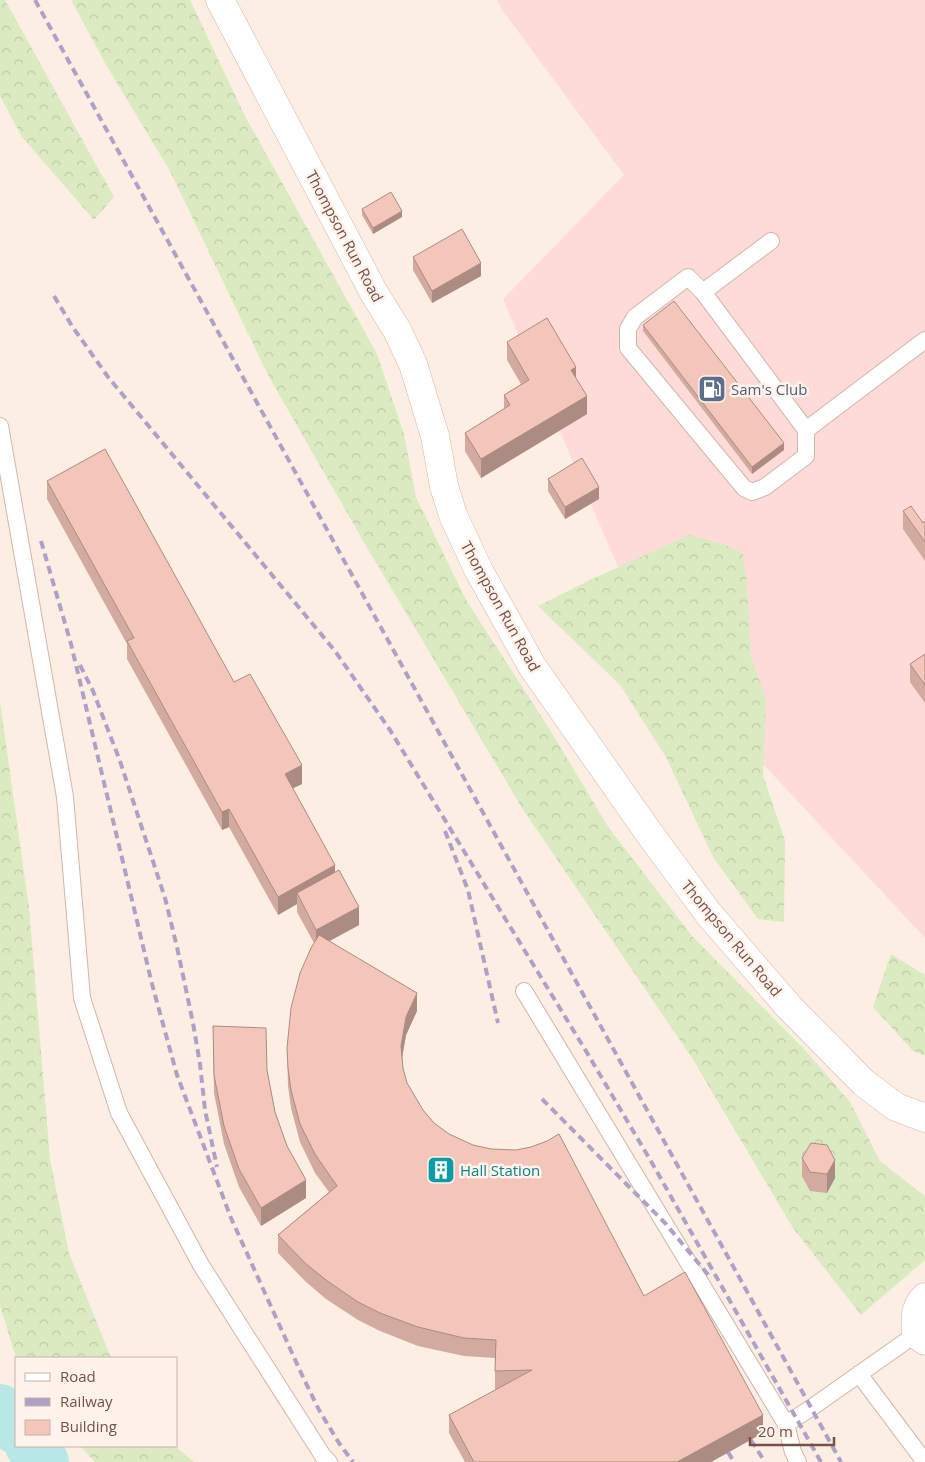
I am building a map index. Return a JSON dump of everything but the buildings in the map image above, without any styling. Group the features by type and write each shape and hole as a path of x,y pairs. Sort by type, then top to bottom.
{"street":[{"name":"Thompson Run Road","path":"220,0 374,293 397,330 413,364 435,436 444,486 453,515 478,569 532,666 649,833 708,913 789,1007 864,1083 896,1107 925,1118"},
{"path":"920,1338 914,1315 921,1300 925,1297"}],"lane":[{"path":"703,292 772,241"},
{"path":"688,277 703,292 806,430 806,456 765,487 752,492 744,488 628,348 628,330 635,317 688,277"},
{"path":"806,430 925,340"},
{"path":"0,426 64,797 82,998 119,1113 201,1265 318,1448 329,1462"},
{"path":"524,992 786,1424 793,1452 798,1462"},
{"path":"786,1424 859,1374 920,1338"},
{"path":"859,1374 925,1462"}],"shaded area":[{"path":"497,0 925,0 925,938 651,644 503,299 624,175 503,11"}],"green space":[{"path":"0,0 5,0 114,197 94,220 22,137 0,96"},
{"path":"71,0 190,0 244,114 377,354 404,434 416,497 466,600 552,733 609,828 692,936 806,1051 850,1102 880,1161 925,1196 925,1260 861,1315 793,1228 692,1058 522,808 365,544 269,377 169,169 109,70"},
{"path":"689,535 726,545 743,553 747,585 751,657 766,699 763,775 785,841 784,922 758,919 713,857 666,757 620,685 538,606"},
{"path":"0,702 29,908 50,1159 69,1253 111,1357 16,1357 0,1305"},
{"path":"891,954 925,975 925,1056 913,1051 873,1007"},
{"path":"81,1447 176,1447 194,1462 95,1462"}],"waterway":[{"path":"0,1409 15,1428"},
{"path":"31,1447 44,1462"}],"railway":[{"path":"35,0 841,1462"},
{"path":"54,296 72,326 108,377 335,651 390,730 586,1051 652,1163 821,1462"},
{"path":"41,541 71,644 152,984 177,1075 231,1218 302,1375 319,1410 353,1462"},
{"path":"80,665 93,691 120,761 165,898 193,1023 205,1110 217,1167"},
{"path":"445,831 468,890 498,1023"},
{"path":"542,1099 665,1223 710,1277"},
{"path":"751,1440 765,1462"},
{"path":"728,1452 734,1462"}],"place":[{"name":"Sam's Club","path":"712,389"},
{"name":"Hall Station","path":"441,1170"}]}
